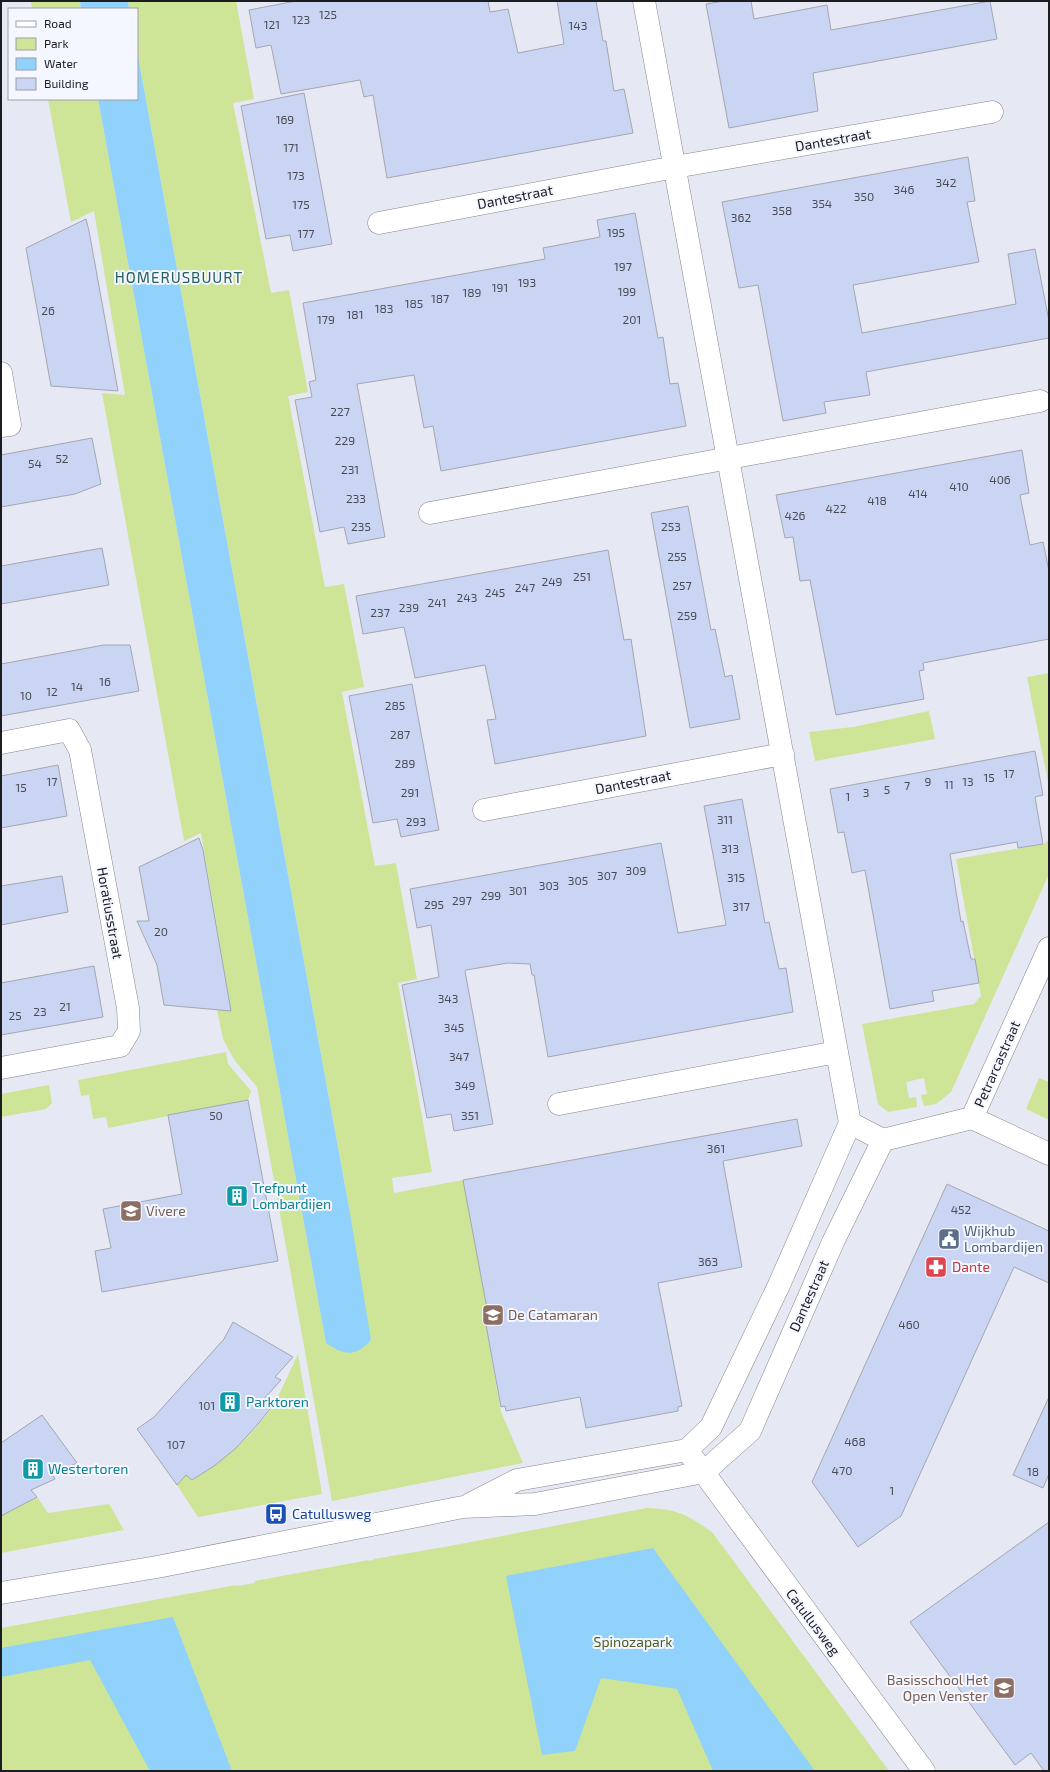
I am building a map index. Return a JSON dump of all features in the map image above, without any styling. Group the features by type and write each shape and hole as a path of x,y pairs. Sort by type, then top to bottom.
{"street":[{"path":"463,1507 517,1480 687,1450 711,1427 780,1285 850,1123 644,1"},
{"name":"Dantestraat","path":"379,222 675,167 992,112"},
{"path":"1,373 10,425 1,426"},
{"path":"430,513 1040,401"},
{"name":"Horatiusstraat","path":"1,743 69,730 80,750 128,1008 129,1031 120,1046 1,1068"},
{"name":"Dantestraat","path":"484,810 783,754"},
{"name":"Petrarcastraat","path":"883,1140 972,1118 1049,948"},
{"path":"559,1104 837,1052"},
{"path":"972,1118 1049,1154"},
{"path":"850,1123 883,1140"},
{"name":"Dantestraat","path":"704,1472 750,1431 833,1242 883,1140"},
{"name":"Catullusweg","path":"687,1450 924,1771"},
{"path":"1,1594 157,1567 463,1507 535,1504 704,1472"}],"green space":[{"path":"31,1 80,1 81,8 32,8"},
{"path":"128,1 236,1 254,99 233,103 271,293 289,290 308,392 288,396 325,587 344,584 364,687 342,692 375,866 396,863 417,979 398,983 432,1172 392,1178 394,1193 463,1180 488,1314 484,1315 501,1412 523,1463 332,1501 257,1087 235,1061 223,1039 217,1010 231,1010 201,833 184,841 102,393 125,395 94,211 71,222 48,100 98,100 326,1343 348,1202 138,56 138,8 129,8"},
{"path":"1049,673 1049,787 1027,677"},
{"path":"929,711 935,739 815,761 809,732 853,727"},
{"path":"1049,837 1049,874 951,1092 936,1104 924,1106 921,1095 927,1094 924,1078 906,1082 909,1098 916,1097 917,1107 888,1112 878,1104 862,1024 974,1004 981,996 956,859 1045,844"},
{"path":"226,1052 228,1064 251,1091 248,1100 108,1128 106,1117 93,1119 89,1095 81,1096 78,1080"},
{"path":"1039,1078 1049,1082 1049,1120 1026,1109"},
{"path":"49,1085 52,1103 46,1109 1,1117 1,1094"},
{"path":"298,1354 322,1494 198,1517 177,1485 186,1475 192,1480 226,1456 247,1437 274,1404"},
{"path":"37,1497 48,1513 109,1504 124,1530 1,1553 1,1515"},
{"name":"Spinozapark","path":"647,1508 667,1510 682,1514 696,1521 712,1532 889,1771 1,1771 1,1628 236,1585 255,1583 255,1581 450,1546"}],"water":[{"path":"80,1 128,1 129,8 81,8"},
{"path":"138,56 348,1202 371,1340 360,1350 349,1353 338,1350 326,1343 98,100 138,100"},
{"path":"653,1548 815,1771 713,1771 677,1689 601,1678 575,1751 542,1755 506,1576"},
{"path":"173,1617 232,1771 150,1771 90,1660 1,1677 1,1648"}],"building":[{"path":"296,1 488,1 490,12 508,9 518,53 564,44 557,1 596,1 603,41 606,41 614,91 624,89 633,133 387,178 373,95 364,97 360,80 281,94 271,45 256,48 249,10"},
{"path":"724,1 751,1 754,19 827,5 831,30 990,1 997,39 813,73 818,111 729,128 706,4"},
{"path":"304,93 332,244 293,251 290,235 266,239 241,106"},
{"path":"968,157 975,201 967,202 979,262 853,285 862,333 1016,304 1008,254 1035,249 1049,321 1049,338 866,372 870,395 824,402 826,413 783,421 758,285 739,288 722,202"},
{"path":"635,213 658,338 663,337 670,384 678,383 686,426 441,471 433,426 424,428 414,375 357,384 385,537 348,544 344,527 320,532 295,400 312,397 309,382 316,380 303,303 545,259 543,248 600,237 597,220"},
{"path":"86,219 118,391 51,386 26,248"},
{"path":"92,438 101,484 75,494 1,507 1,455"},
{"path":"1022,450 1029,493 1020,495 1030,545 1043,542 1049,571 1049,639 923,663 924,670 919,671 924,699 836,715 810,580 800,581 793,537 785,538 776,495"},
{"path":"688,506 711,630 715,629 725,677 732,675 740,719 690,728 651,513"},
{"path":"102,548 109,585 1,604 1,566"},
{"path":"608,550 624,640 631,639 646,736 495,764 487,720 496,719 485,665 415,678 404,627 363,634 356,596"},
{"path":"104,645 130,645 139,691 1,716 1,664"},
{"path":"412,684 439,830 401,837 397,819 373,823 349,696"},
{"path":"1035,751 1043,795 1035,797 1043,844 1018,848 1017,842 950,854 961,922 963,921 971,959 975,959 979,983 932,991 934,1001 890,1009 865,870 852,873 844,832 838,833 830,789"},
{"path":"58,765 67,816 1,828 1,776"},
{"path":"742,799 765,923 769,922 779,969 786,968 793,1012 548,1057 534,975 532,975 530,964 508,963 466,970 493,1124 454,1131 451,1114 427,1118 402,985 439,977 431,925 417,928 410,889 661,843 678,933 726,925 704,806"},
{"path":"199,838 203,850 231,1011 164,1005 157,965 137,921 149,921 139,867"},
{"path":"62,876 68,912 1,925 1,886"},
{"path":"94,966 103,1017 1,1035 1,983"},
{"name":"Trefpunt Lombardijen","path":"248,1100 278,1261 102,1292 95,1251 111,1248 103,1209 182,1194 168,1115"},
{"path":"797,1119 802,1146 723,1161 742,1267 658,1283 682,1406 678,1407 678,1411 586,1428 580,1397 506,1411 505,1406 501,1407 484,1314 488,1314 463,1180"},
{"path":"947,1184 1049,1231 1049,1283 1014,1267 901,1516 858,1547 812,1482"},
{"name":"Parktoren","path":"233,1322 293,1357 275,1377 281,1380 263,1400 273,1405 259,1423 235,1449 214,1466 192,1480 186,1475 177,1485 137,1429 154,1417 224,1339"},
{"path":"1049,1397 1049,1474 1043,1488 1013,1475"},
{"name":"Westertoren","path":"42,1415 77,1463 52,1474 55,1479 31,1490 37,1497 1,1516 1,1443"},
{"name":"Basisschool Het Open Venster","path":"1049,1522 1049,1771 1044,1771 1031,1753 1015,1765 910,1622"}],"place":[{"name":"Trefpunt Lombardijen","path":"237,1196"},
{"name":"Vivere","path":"131,1211"},
{"name":"Wijkhub Lombardijen","path":"949,1239"},
{"name":"Dante","path":"936,1267"},
{"name":"De Catamaran","path":"493,1315"},
{"name":"Parktoren","path":"230,1402"},
{"name":"Westertoren","path":"33,1469"},
{"name":"Catullusweg","path":"276,1514"},
{"name":"Basisschool Het Open Venster","path":"1004,1688"}],"district":[{"name":"HOMERUSBUURT","path":"179,278"}]}
